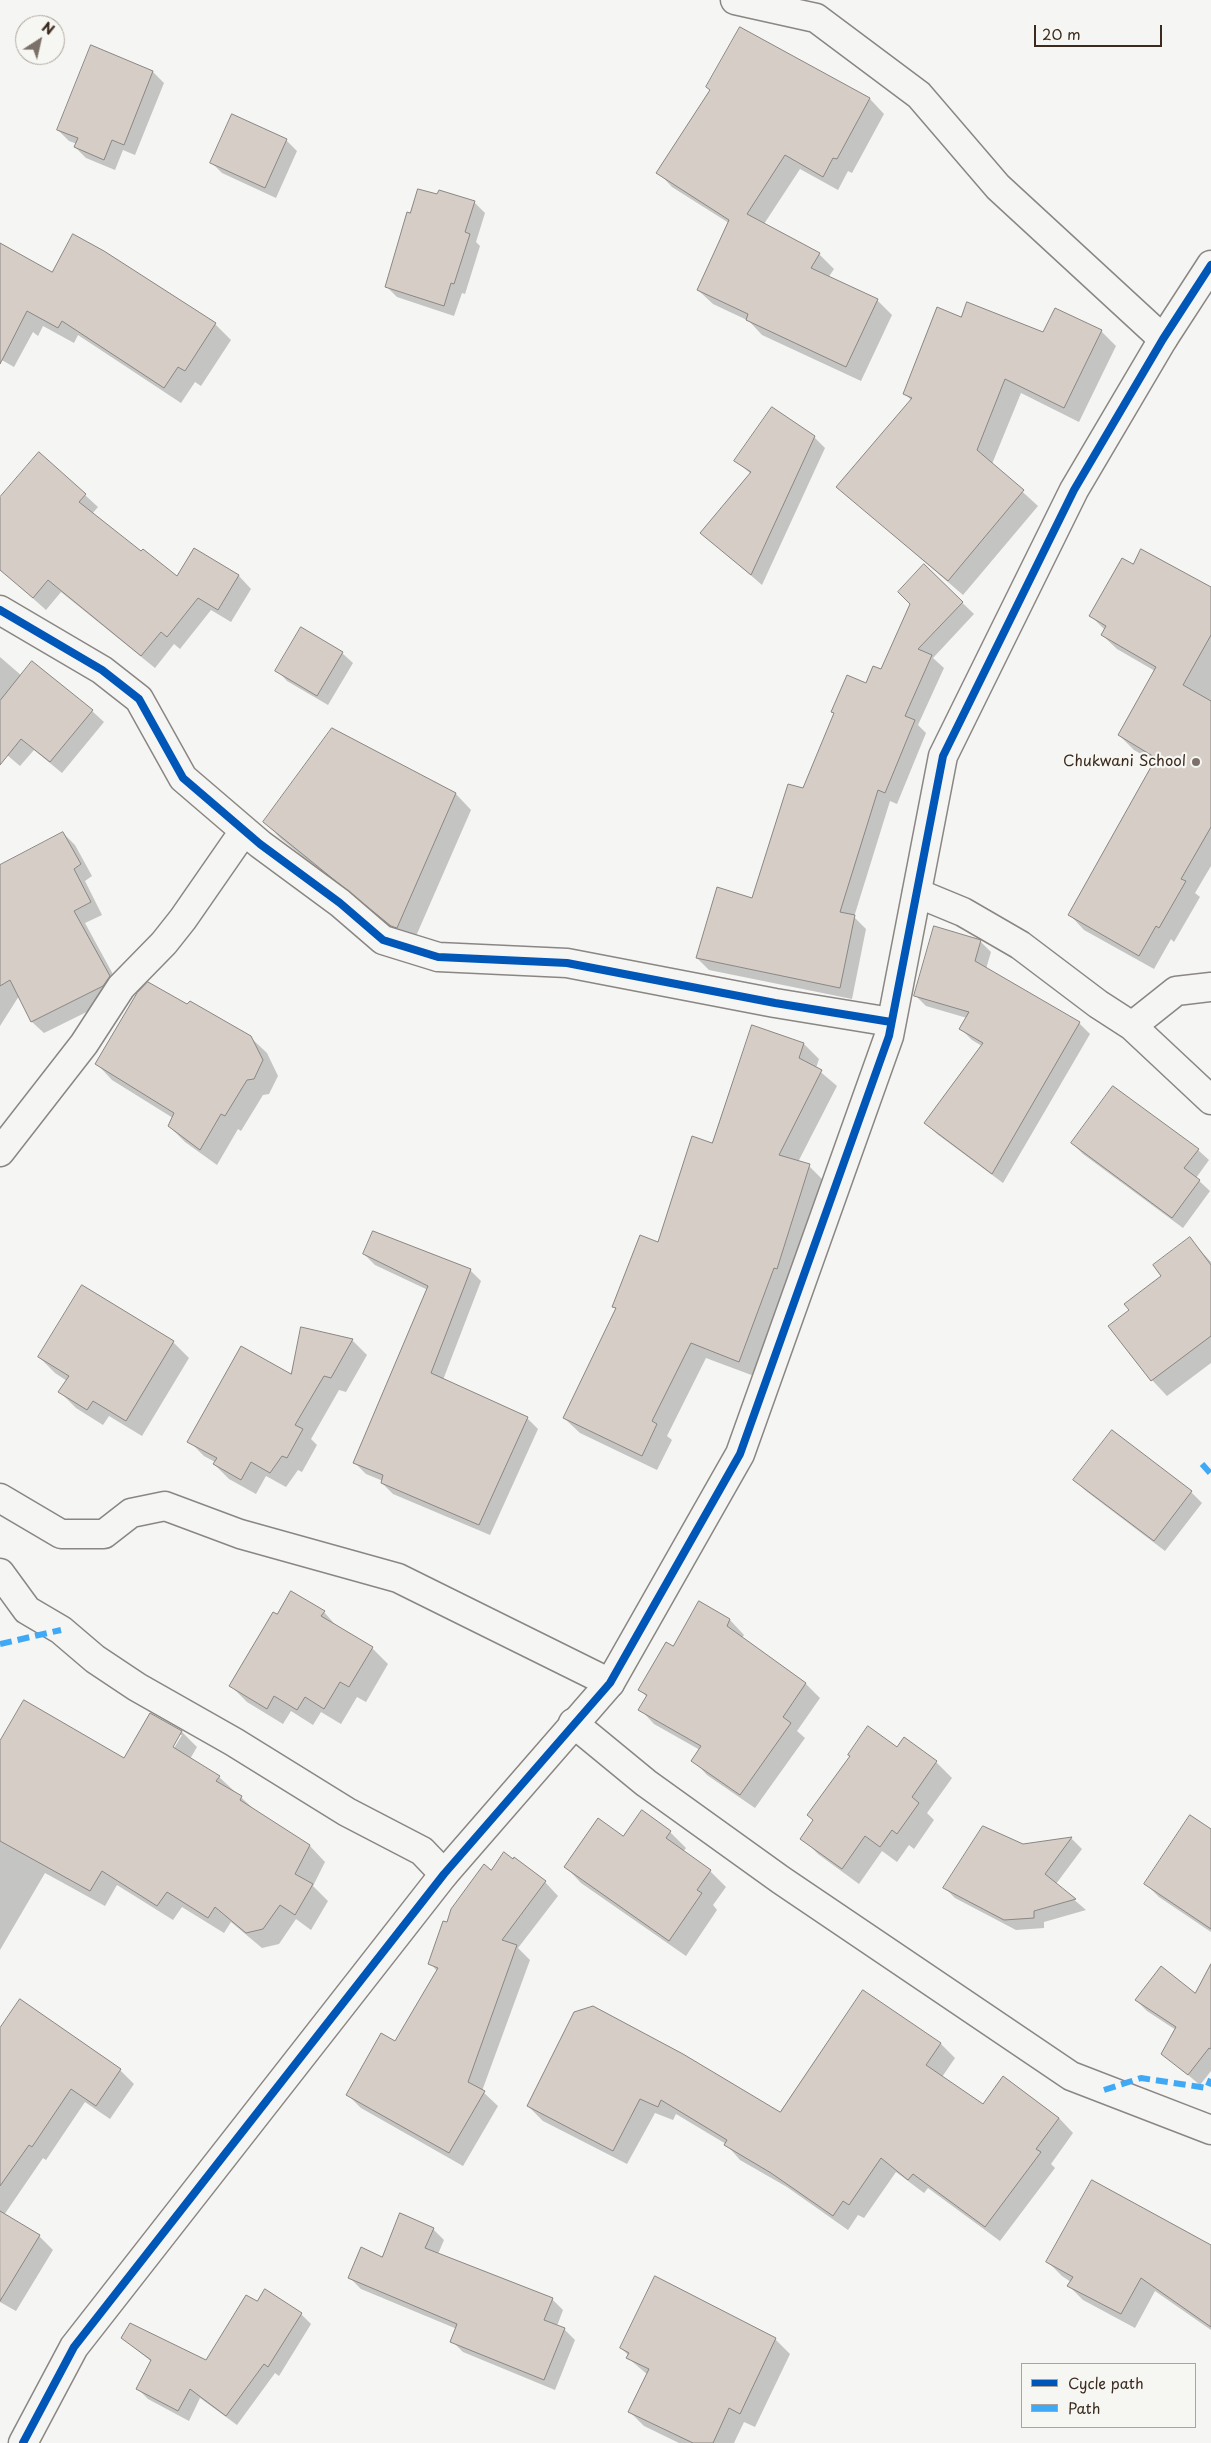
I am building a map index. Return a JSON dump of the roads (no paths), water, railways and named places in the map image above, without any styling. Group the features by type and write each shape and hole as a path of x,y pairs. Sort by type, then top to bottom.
{"street":[{"path":"735,0 816,18 919,95 998,187 1163,339"},
{"path":"23,2443 74,2347 444,1874 610,1683 740,1454 889,1036 943,756 1074,490 1163,339 1211,265"},
{"path":"0,610 102,670 139,699 183,778 244,832 340,903 383,940 438,957 567,963 775,1003 891,1022"},
{"path":"0,1152 84,1044 121,987 164,943 183,919 244,832"},
{"path":"917,893 963,912 1020,945 1098,1004 1132,1026 1211,1100"},
{"path":"1132,1026 1176,991 1211,987"},
{"path":"0,1498 60,1534 104,1534 131,1513 165,1506 240,1534 398,1578 610,1683"},
{"path":"0,1573 20,1597 27,1610 61,1630 95,1659 130,1683 234,1742 347,1812 422,1851 444,1874"},
{"path":"574,1723 646,1783 782,1880 1071,2076 1211,2130"}],"place":[{"name":"Chukwani School","path":"1196,762"}]}
